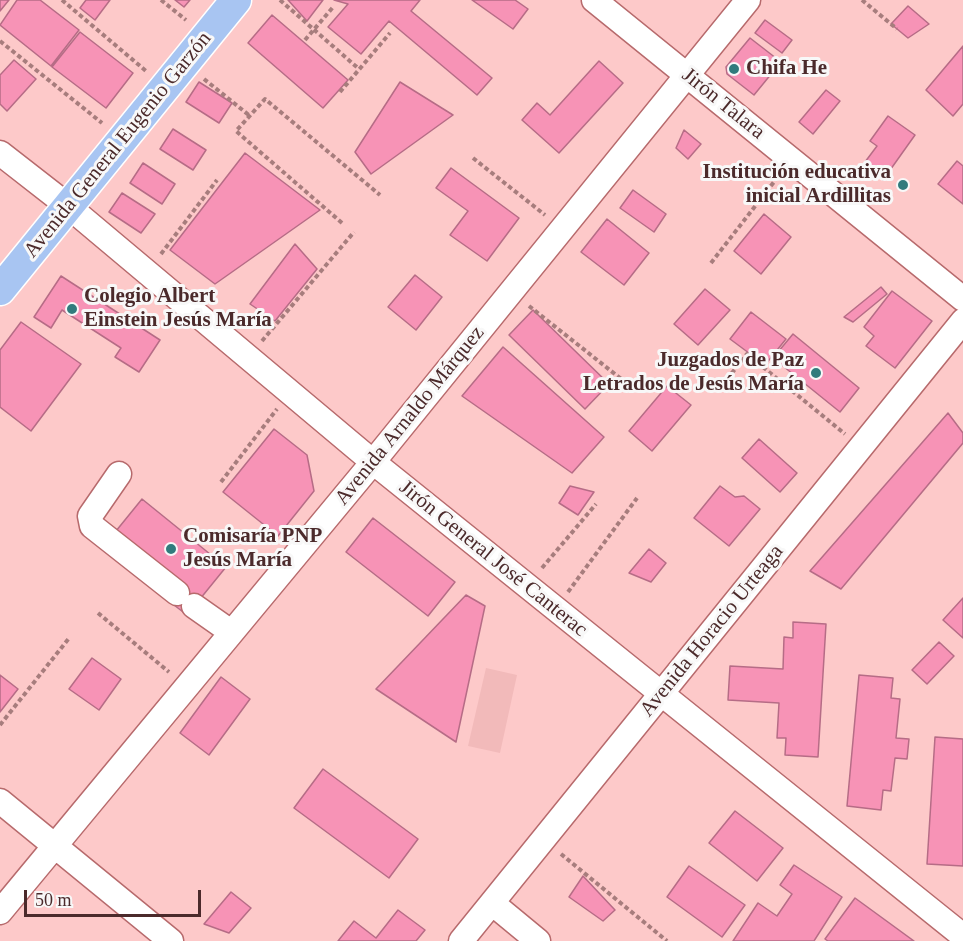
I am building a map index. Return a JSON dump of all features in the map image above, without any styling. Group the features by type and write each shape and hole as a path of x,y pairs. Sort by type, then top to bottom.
{"main road":[{"name":"Avenida General Eugenio Garzón","path":"0,290 236,0"}],"street":[{"name":"Jirón Talara","path":"594,0 963,299"},
{"name":"Avenida Arnaldo Márquez","path":"0,912 373,462 748,0"},
{"name":"Jirón General José Canterac","path":"0,153 68,206 373,462 962,936"},
{"name":"Avenida Horacio Urteaga","path":"461,941 963,321"},
{"path":"119,474 90,516 92,526 231,632"},
{"path":"0,801 171,941"},
{"path":"492,903 538,941"}],"path":[{"path":"62,0 165,87"},
{"path":"280,0 359,69"},
{"path":"862,0 897,29"},
{"path":"305,40 334,6"},
{"path":"340,92 390,33"},
{"path":"0,41 123,139"},
{"path":"184,64 250,116"},
{"path":"342,223 236,131 265,99 380,195"},
{"path":"473,158 562,228"},
{"path":"711,263 791,160"},
{"path":"147,273 217,180"},
{"path":"248,357 354,232"},
{"path":"511,292 625,382"},
{"path":"727,379 747,354 861,447"},
{"path":"221,482 290,392"},
{"path":"555,609 637,498"},
{"path":"527,586 596,504"},
{"path":"98,613 186,686"},
{"path":"0,725 70,637"},
{"path":"543,839 667,941"}],"shaded area":[{"path":"486,668 517,675 500,753 468,746"}],"building":[{"path":"0,0 9,0 0,11"},
{"path":"17,0 40,0 79,30 51,66 0,25"},
{"path":"86,0 110,0 95,20 80,8"},
{"path":"175,0 190,0 184,7"},
{"path":"288,0 323,0 307,21"},
{"path":"334,0 420,0 411,11 492,78 477,95 389,21 361,54 328,27 348,4"},
{"path":"472,0 515,0 528,9 513,29"},
{"path":"908,6 929,24 908,38 891,24"},
{"path":"272,15 348,80 323,108 248,43"},
{"path":"765,20 792,40 782,53 755,33"},
{"path":"80,32 133,73 106,108 52,67"},
{"path":"750,38 781,62 754,95 727,74 726,67"},
{"path":"963,46 963,104 953,116 926,90"},
{"path":"14,60 36,79 7,111 0,104 0,75"},
{"path":"599,61 623,83 559,153 522,120 537,103 550,115"},
{"path":"199,82 232,103 219,123 186,102"},
{"path":"400,82 453,115 371,174 355,152"},
{"path":"826,90 840,101 813,134 799,122"},
{"path":"888,116 915,135 883,180 862,166 877,146 870,141"},
{"path":"173,129 206,150 193,170 160,149"},
{"path":"684,130 701,144 688,159 676,148"},
{"path":"245,153 320,210 215,284 170,250"},
{"path":"957,161 963,166 963,204 938,184"},
{"path":"143,163 175,184 162,204 130,183"},
{"path":"451,168 519,218 487,261 450,235 468,211 436,188"},
{"path":"633,190 666,214 654,232 620,208"},
{"path":"122,193 155,214 141,233 109,212"},
{"path":"764,214 791,237 761,274 734,251"},
{"path":"607,219 649,253 624,285 581,252"},
{"path":"295,244 317,269 275,321 250,304"},
{"path":"415,275 442,297 416,330 388,307"},
{"path":"61,276 160,340 139,372 115,357 121,348 62,310 51,328 34,317"},
{"path":"881,287 887,294 853,322 844,317"},
{"path":"705,289 730,310 698,345 674,324"},
{"path":"892,291 932,321 895,368 866,346 874,336 864,327"},
{"path":"533,310 609,384 585,409 509,335"},
{"path":"751,312 786,339 765,365 730,339"},
{"path":"21,322 81,364 31,431 0,407 0,350"},
{"name":"Juzgados de Paz Letrados de Jesús María","path":"793,334 859,388 840,412 773,358"},
{"path":"503,347 604,437 572,473 462,396"},
{"path":"667,386 691,405 652,451 629,431"},
{"path":"948,413 963,433 963,443 841,589 810,571"},
{"path":"274,429 307,455 314,491 278,536 223,492"},
{"path":"759,439 797,473 780,492 742,458"},
{"path":"570,486 594,492 578,515 559,503"},
{"path":"720,486 735,497 744,496 760,509 729,546 694,518"},
{"name":"Comisaría PNP Jesús María","path":"142,499 226,567 187,615 170,602 116,531"},
{"path":"373,518 455,582 428,616 346,552"},
{"path":"649,549 666,563 651,582 629,573"},
{"path":"466,595 485,606 456,742 376,689"},
{"path":"963,598 963,638 943,620"},
{"path":"793,622 826,624 818,757 785,755 786,738 777,738 779,703 728,700 730,666 783,669 784,637 793,638"},
{"path":"939,642 954,656 927,684 912,670"},
{"path":"92,658 121,679 99,710 69,689"},
{"path":"0,675 18,689 0,712"},
{"path":"859,675 893,678 891,698 900,699 896,738 909,739 907,759 895,758 891,791 883,790 881,810 847,806"},
{"path":"221,677 250,699 209,755 180,733"},
{"path":"935,737 963,739 963,866 927,864"},
{"path":"323,769 418,839 389,878 294,808"},
{"path":"735,811 783,848 757,881 709,843"},
{"path":"794,865 842,897 814,941 733,941 758,903 777,916 792,894 780,885"},
{"path":"689,866 745,905 722,937 667,897"},
{"path":"583,876 615,910 603,921 569,897"},
{"path":"231,892 251,908 229,933 204,924"},
{"path":"855,898 914,941 828,941 825,939"},
{"path":"398,910 425,930 416,941 338,941 354,921 376,938"}],"place":[{"name":"Chifa He","path":"734,69"},
{"name":"Institución educativa inicial Ardillitas","path":"903,185"},
{"name":"Colegio Albert Einstein Jesús María","path":"72,309"},
{"name":"Juzgados de Paz Letrados de Jesús María","path":"816,373"},
{"name":"Comisaría PNP Jesús María","path":"171,549"}]}
